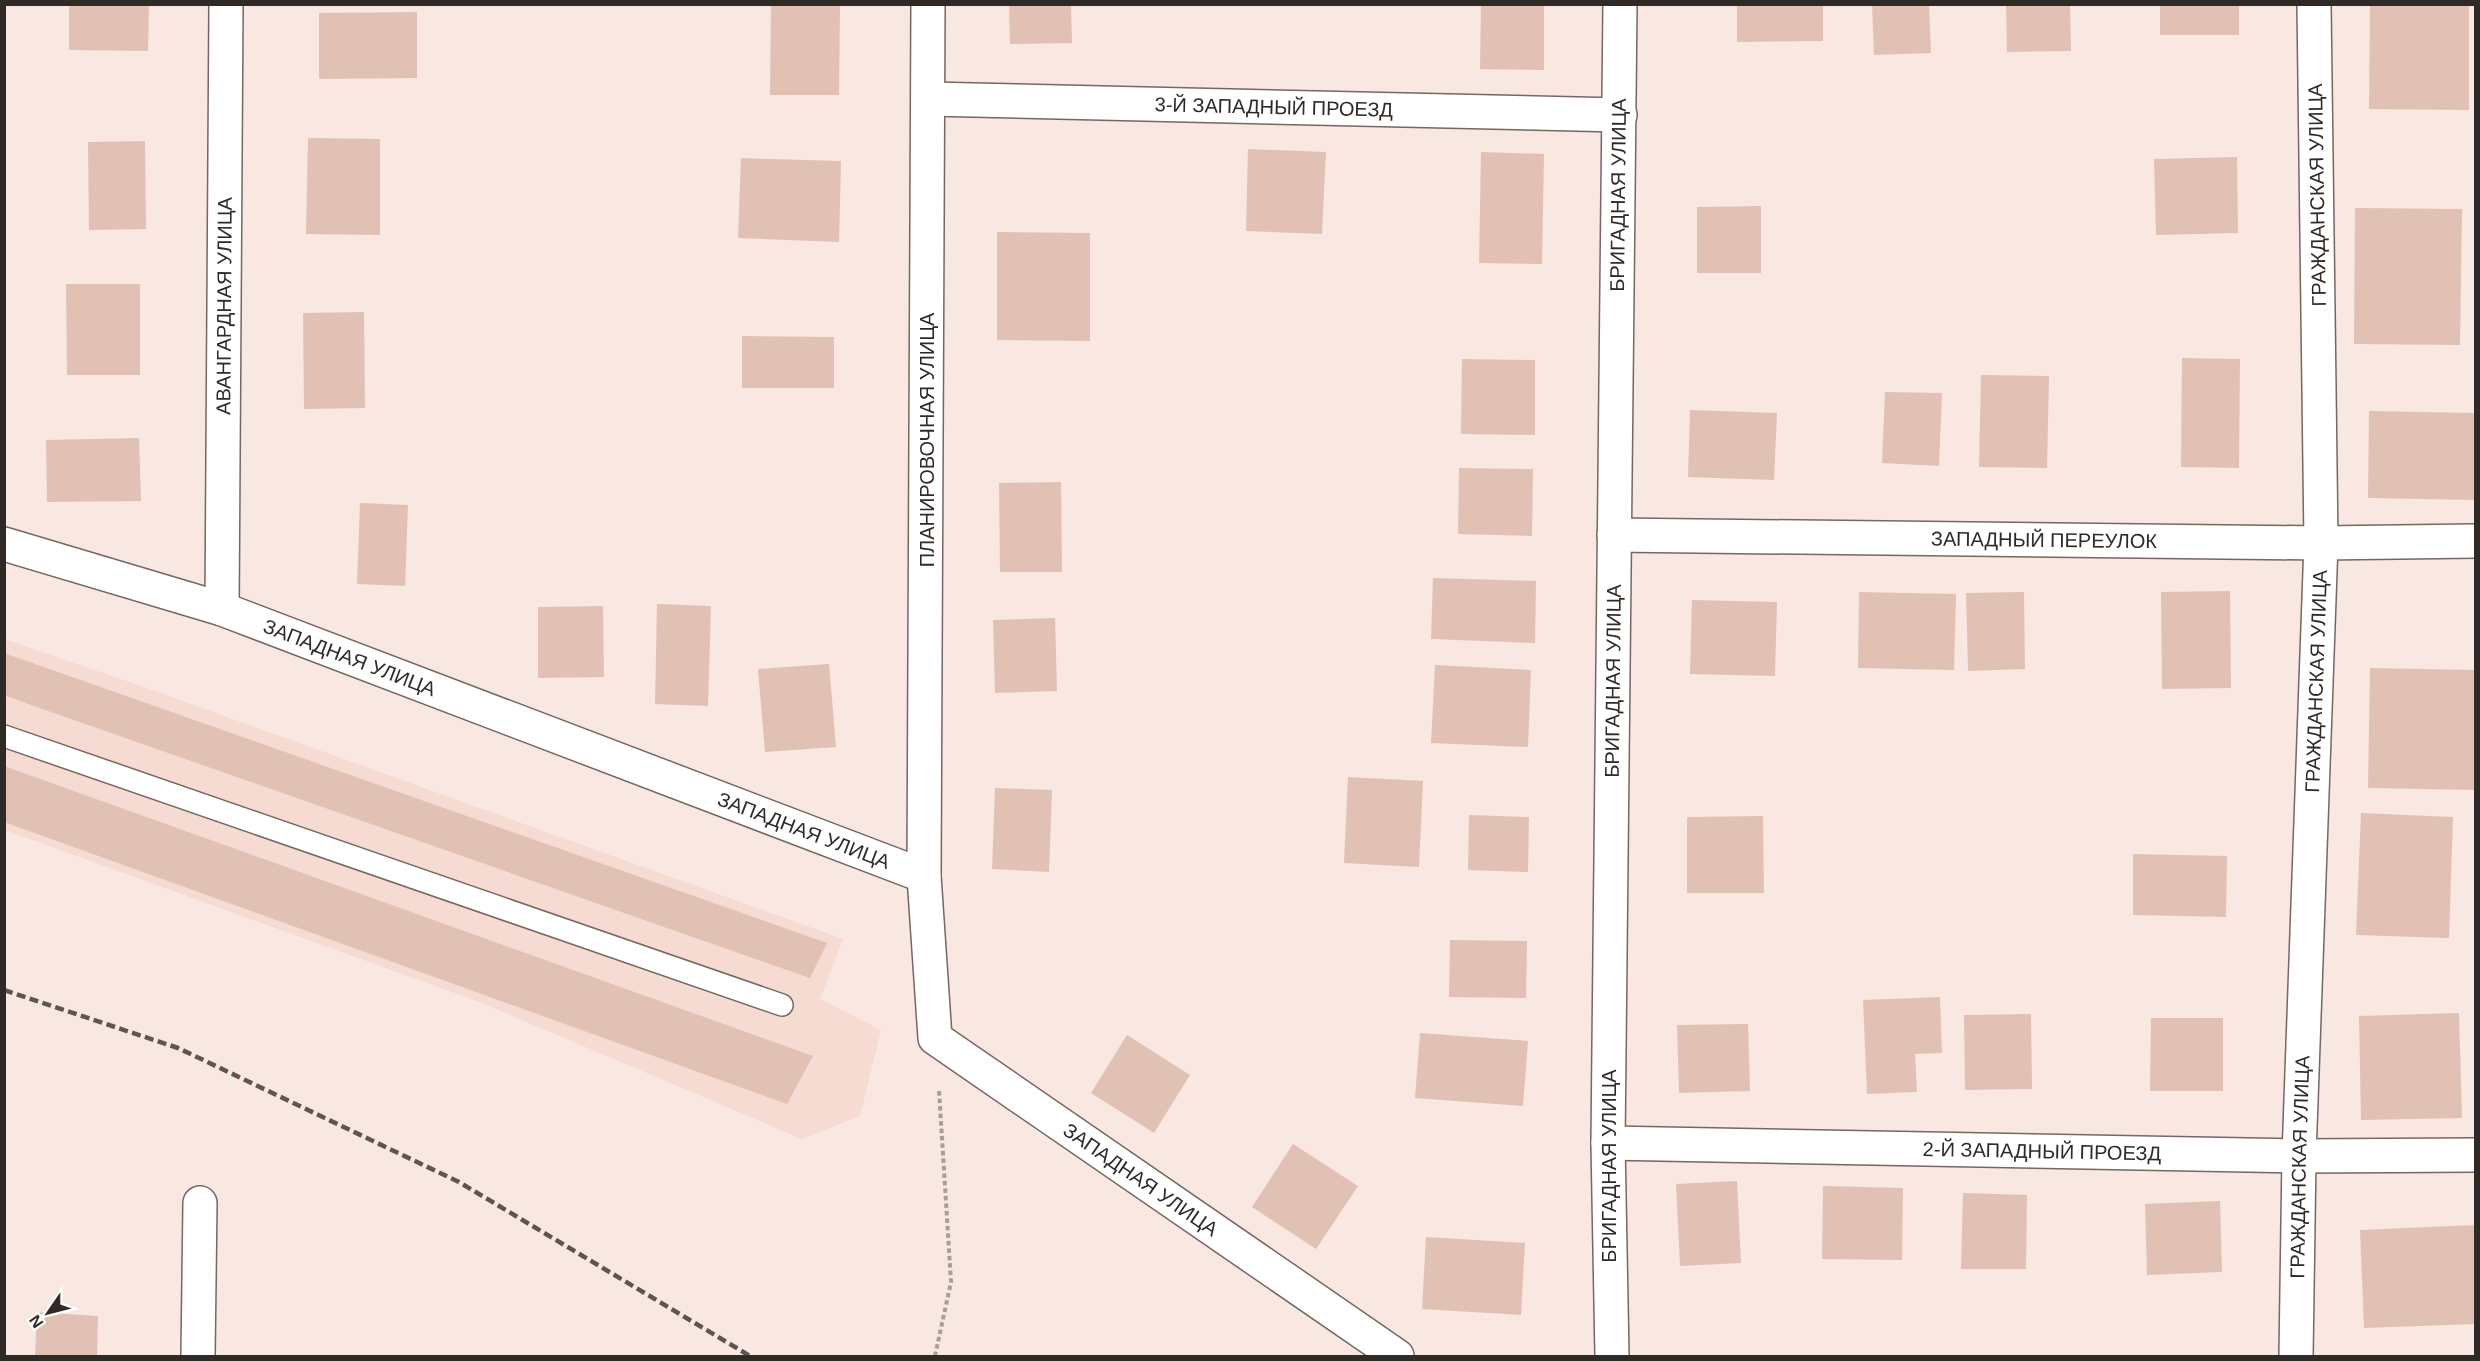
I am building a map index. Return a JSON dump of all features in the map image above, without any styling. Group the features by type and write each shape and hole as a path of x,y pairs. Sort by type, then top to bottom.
{"street":[{"name":"АВАНГАРДНАЯ УЛИЦА","path":"222,609 226,4"},
{"name":"ПЛАНИРОВОЧНАЯ УЛИЦА","path":"924,876 928,4"},
{"name":"БРИГАДНАЯ УЛИЦА","path":"1612,1356 1608,1143 1620,4"},
{"name":"ГРАЖДАНСКАЯ УЛИЦА","path":"2296,1356 2299,1156 2321,543 2314,4"},
{"name":"3-Й ЗАПАДНЫЙ ПРОЕЗД","path":"929,99 1620,115"},
{"name":"ЗАПАДНЫЙ ПЕРЕУЛОК","path":"1614,535 2321,543 2475,541"},
{"name":"ЗАПАДНАЯ УЛИЦА","path":"4,544 222,609 924,876"},
{"path":"924,876 935,1038"},
{"name":"ЗАПАДНАЯ УЛИЦА","path":"935,1038 1397,1356"},
{"name":"2-Й ЗАПАДНЫЙ ПРОЕЗД","path":"1608,1143 2299,1156 2475,1155"},
{"path":"198,1356 200,1203"}],"lane":[{"path":"4,736 782,1005"}],"path":[{"path":"935,1038 951,1282 935,1356"}],"shaded area":[{"path":"4,639 144,687 843,939 820,999 881,1030 860,1116 802,1139 482,1003 5,830"}],"building":[{"path":"69,4 149,4 148,51 69,50"},
{"path":"771,4 840,4 839,95 770,95"},
{"path":"1009,4 1071,4 1072,43 1010,44"},
{"path":"1481,4 1544,4 1544,70 1480,69"},
{"path":"1737,4 1823,4 1823,41 1737,42"},
{"path":"1872,4 1929,4 1931,53 1874,55"},
{"path":"2006,4 2070,4 2071,51 2007,52"},
{"path":"2160,4 2239,4 2239,35 2160,35"},
{"path":"2370,4 2469,4 2469,110 2369,109"},
{"path":"417,12 417,78 319,79 319,13"},
{"path":"308,138 380,139 380,235 306,234"},
{"path":"145,141 146,229 89,230 88,142"},
{"path":"1248,149 1326,152 1322,234 1246,231"},
{"path":"1481,152 1544,154 1542,264 1479,263"},
{"path":"2237,157 2238,233 2156,235 2154,159"},
{"path":"741,158 841,161 839,242 738,238"},
{"path":"1761,206 1761,273 1697,273 1697,207"},
{"path":"2355,208 2462,209 2460,345 2354,344"},
{"path":"997,232 1090,233 1090,341 997,340"},
{"path":"66,284 140,284 140,375 67,375"},
{"path":"364,312 365,408 304,409 303,313"},
{"path":"742,336 834,337 834,388 742,388"},
{"path":"2182,358 2240,359 2239,468 2181,467"},
{"path":"1462,359 1535,360 1535,435 1461,434"},
{"path":"1981,375 2049,376 2047,468 1979,467"},
{"path":"1885,392 1942,393 1939,466 1882,463"},
{"path":"1690,410 1777,413 1774,480 1688,477"},
{"path":"2369,411 2475,413 2474,500 2368,498"},
{"path":"139,438 141,501 47,502 46,440"},
{"path":"1459,468 1533,469 1532,536 1458,534"},
{"path":"1061,482 1062,572 1000,572 999,483"},
{"path":"360,503 408,505 405,586 357,584"},
{"path":"1433,578 1536,581 1535,643 1431,639"},
{"path":"2230,591 2231,688 2162,689 2161,592"},
{"path":"1859,592 1956,594 1954,670 1858,668"},
{"path":"2024,592 2025,669 1968,671 1966,593"},
{"path":"1692,600 1777,602 1775,676 1690,674"},
{"path":"657,604 711,606 708,706 655,704"},
{"path":"603,606 604,677 538,678 538,607"},
{"path":"1055,618 1057,691 995,693 993,620"},
{"path":"4,653 827,943 810,978 34,706 4,695"},
{"path":"829,664 836,747 765,752 758,669"},
{"path":"1435,665 1531,670 1528,747 1431,743"},
{"path":"2370,668 2476,670 2476,790 2368,788"},
{"path":"4,766 813,1056 787,1104 4,822"},
{"path":"1348,777 1423,781 1419,867 1344,863"},
{"path":"995,788 1052,790 1049,872 992,869"},
{"path":"2361,813 2453,817 2449,938 2356,935"},
{"path":"1469,815 1529,817 1528,872 1468,870"},
{"path":"1763,816 1764,893 1687,893 1687,817"},
{"path":"2133,854 2227,856 2226,917 2133,915"},
{"path":"1450,940 1527,941 1526,998 1449,997"},
{"path":"1940,997 1942,1053 1915,1054 1917,1092 1867,1094 1863,1000"},
{"path":"2459,1013 2462,1118 2361,1120 2359,1016"},
{"path":"2031,1014 2032,1089 1965,1090 1964,1015"},
{"path":"2151,1018 2223,1018 2223,1091 2150,1091"},
{"path":"1748,1024 1750,1091 1679,1093 1677,1025"},
{"path":"1420,1033 1528,1041 1523,1106 1415,1098"},
{"path":"1127,1035 1190,1075 1154,1133 1091,1093"},
{"path":"1293,1144 1358,1186 1316,1249 1252,1207"},
{"path":"1737,1181 1741,1263 1680,1266 1676,1184"},
{"path":"1823,1186 1903,1188 1902,1260 1822,1259"},
{"path":"1963,1193 2027,1195 2026,1269 1961,1269"},
{"path":"2220,1201 2222,1272 2147,1275 2145,1204"},
{"path":"2476,1225 2476,1324 2364,1328 2360,1230"},
{"path":"1426,1237 1525,1243 1521,1315 1422,1309"},
{"path":"37,1312 98,1316 97,1356 35,1356"}],"railway":[{"path":"4,990 178,1048 459,1182 750,1356"}]}
